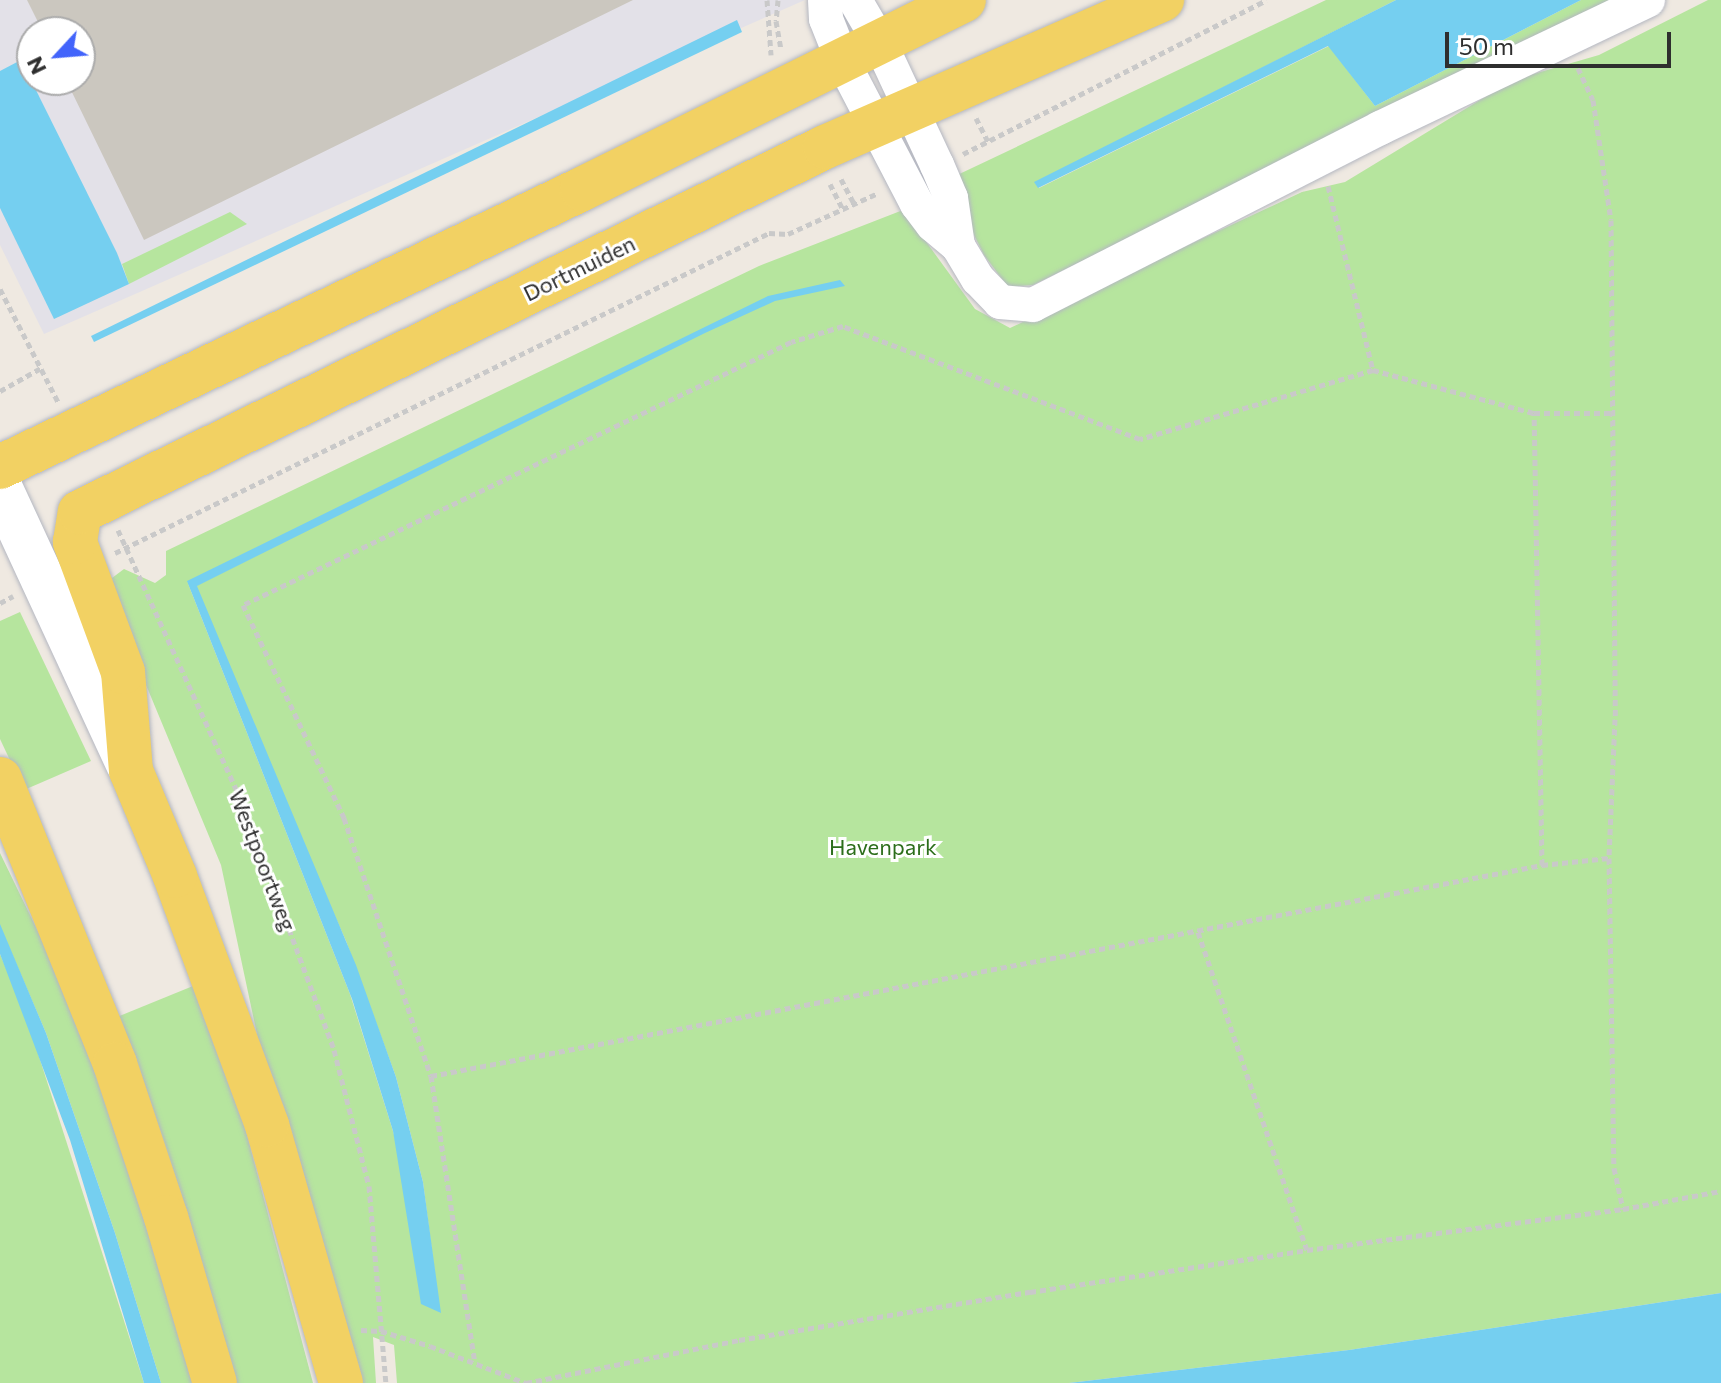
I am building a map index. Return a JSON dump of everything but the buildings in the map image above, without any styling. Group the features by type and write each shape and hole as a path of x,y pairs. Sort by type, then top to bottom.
{"main road":[{"path":"0,467 964,0"},
{"name":"Dortmuiden","path":"12,540 93,506 894,117 1162,0"},
{"path":"0,487 12,540 131,771 175,876 267,1125 341,1383"},
{"path":"93,506 75,542 123,672 131,771"},
{"path":"0,779 115,1064 166,1217 215,1383"}],"street":[{"path":"825,0 826,19 862,52"},
{"path":"855,0 862,52 894,117 937,165 951,198 958,246"},
{"path":"894,117 904,181 933,225 958,246 978,279 1000,302 1033,305 1321,158 1648,0"}],"path":[{"path":"937,165 1266,0"},
{"path":"1566,40 1593,100 1611,220 1615,719 1609,858 1614,1168 1623,1209"},
{"path":"1321,158 1373,370"},
{"path":"126,548 769,233 788,234 904,181"},
{"path":"0,289 73,432"},
{"path":"475,1362 431,1076 344,818 243,605 791,342 843,326 1140,439 1373,370 1534,413 1612,413"},
{"path":"0,391 41,368"},
{"path":"1534,413 1542,865"},
{"name":"Westpoortweg","path":"93,506 126,548 240,798 334,1050 369,1186 386,1383"},
{"path":"431,1076 1542,865 1609,858"},
{"path":"1198,932 1307,1250"},
{"path":"328,1330 381,1331 475,1362 526,1383 739,1340 1307,1250 1623,1209 1721,1191"}],"shaded area":[{"path":"0,0 805,0 44,334 0,245"}],"green space":[{"path":"1326,0 1396,0 1035,183 1039,188 1329,46 1375,106 1581,0 1619,0 1033,285 1008,287 984,255 967,221 953,177"},
{"name":"Havenpark","path":"1708,0 1721,0 1721,1293 1349,1350 1069,1383 397,1383 394,1345 373,1337 376,1383 359,1383 262,1058 221,865 104,584 124,569 155,583 166,575 166,551 759,266 903,210 975,309 1010,328 1302,192 1345,182 1513,80 1599,55","holes":["187,581 346,941 396,1077 423,1182 440,1313 393,1131 350,994"]},
{"path":"230,212 247,224 129,284 122,264"},
{"path":"20,612 91,761 24,790 0,739 0,621"},
{"path":"0,853 63,983 101,1087 197,1383 161,1383 115,1233 46,1033 0,926"},
{"path":"0,954 25,1013 144,1383 0,1383"},
{"path":"193,986 244,1124 313,1383 232,1383 117,1017"}],"water":[{"path":"1396,0 1581,0 1375,106 1328,46 1038,188 1034,182"},
{"path":"737,20 742,32 94,342 91,336"},
{"path":"16,63 16,96 39,96 117,253 129,284 54,319 0,208 0,71"},
{"path":"840,280 845,286 775,301 705,333 197,586 356,965 396,1077 423,1182 441,1313 421,1304 393,1131 352,999 187,581 768,296"},
{"path":"0,924 46,1033 115,1233 161,1383 144,1383 70,1140 0,954"},
{"path":"1721,1293 1721,1383 1069,1383 1349,1350"}]}
